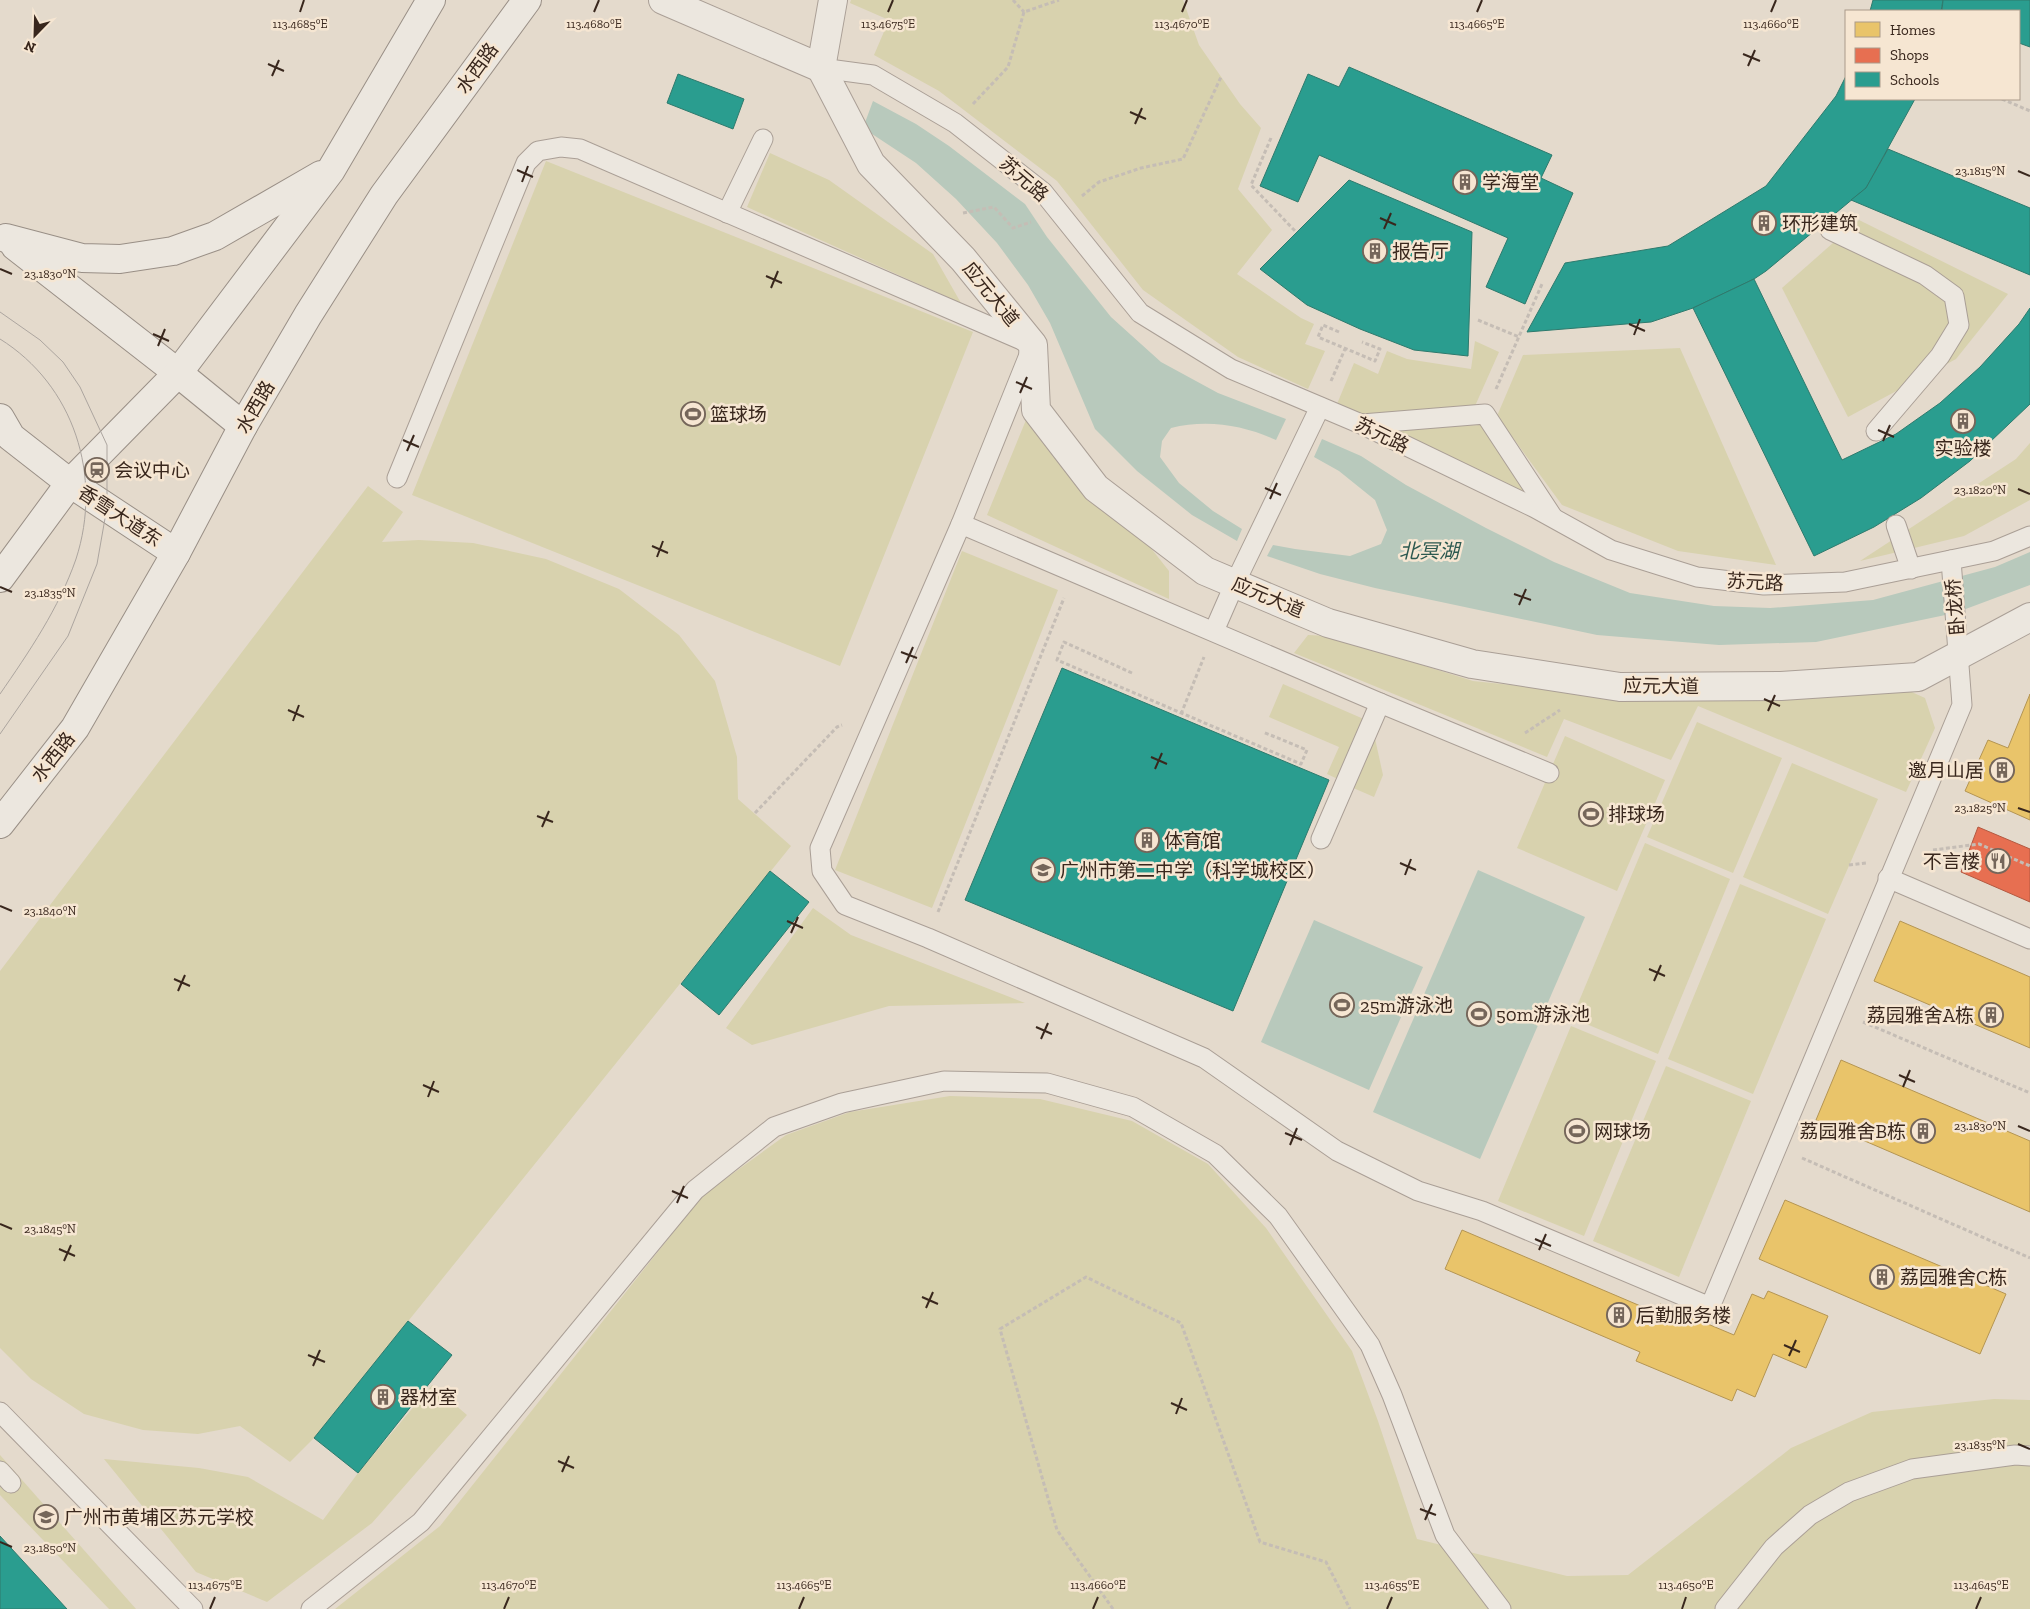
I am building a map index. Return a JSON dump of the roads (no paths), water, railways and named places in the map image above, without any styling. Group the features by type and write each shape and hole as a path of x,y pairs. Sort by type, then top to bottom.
{"main road":[{"path":"0,578 70,483 178,373 331,170 431,0"},
{"name":"水西路","path":"0,824 75,728 176,553 243,426 308,315 384,195 527,0"},
{"path":"663,0 821,68 833,0"},
{"name":"应元大道","path":"821,68 871,164 963,259 1033,345 1036,410 1096,488 1205,571 1328,623 1472,664 1620,687 1781,686 1918,677 2030,617"},
{"path":"3,237 82,258 120,259 173,252 215,236 331,170"},
{"path":"3,237 243,426"},
{"name":"香雪大道东","path":"0,418 11,437 70,483 176,553"}],"lane":[{"name":"苏元路","path":"821,68 873,75 955,122 1043,192 1140,313 1231,369 1361,424 1554,519 1611,550 1697,577 1764,585 1836,583 1994,551 2030,536"},
{"path":"727,213 763,139"},
{"path":"397,478 526,163 538,151 561,147 580,149 1033,345 961,524 1549,773"},
{"path":"1830,230 1925,275 1954,296 1959,325 1940,356 1876,431"},
{"path":"1214,631 1235,583 1320,407"},
{"path":"1361,424 1485,414 1554,519"},
{"name":"卧龙桥","path":"961,524 820,848 822,872 845,905 928,938 1204,1058 1337,1151 1418,1191 1482,1211 1710,1307 1962,705 1951,560"},
{"path":"1896,525 1911,568"},
{"path":"1320,838 1380,703"},
{"path":"1888,878 2030,939"},
{"path":"311,1609 421,1522 695,1190 774,1127 842,1103 944,1081 1047,1083 1134,1107 1215,1154 1278,1216 1370,1345 1392,1395 1445,1535 1501,1609"},
{"path":"0,1412 193,1609"},
{"path":"1725,1609 1774,1547 1810,1515 1850,1492 1912,1469 2015,1455 2030,1456"}],"water":[{"path":"873,101 916,124 949,146 1025,204 1047,237 1111,317 1161,362 1218,393 1286,419 1276,440 1238,427 1198,424 1171,428 1162,441 1160,457 1179,483 1213,511 1242,529 1237,541 1192,515 1137,471 1095,429 1050,323 1028,285 997,243 956,199 916,163 863,128"},
{"name":"北冥湖","path":"1322,439 1361,456 1406,485 1554,562 1630,593 1714,606 1770,608 1873,600 1995,567 2030,552 2030,585 1955,613 1816,642 1719,645 1597,635 1375,588 1320,574 1267,556 1273,545 1350,556 1381,544 1387,530 1375,500 1339,471 1314,457"},
{"name":"50m游泳池","path":"1478,870 1585,917 1480,1159 1373,1112"},
{"name":"25m游泳池","path":"1314,920 1423,967 1369,1090 1261,1042"}],"tram line":[{"path":"0,312 40,340 63,362 80,387 107,445 107,507 97,564 68,636 0,734"},
{"path":"0,339 26,358 47,381 64,407 76,435 83,465 86,496 84,528 69,577 42,629 0,694"}],"place":[{"name":"学海堂","path":"1465,182"},
{"name":"环形建筑","path":"1764,223"},
{"name":"报告厅","path":"1375,251"},
{"name":"篮球场","path":"693,414"},
{"name":"实验楼","path":"1963,421"},
{"name":"会议中心","path":"97,470"},
{"name":"邀月山居","path":"2002,770"},
{"name":"排球场","path":"1591,814"},
{"name":"体育馆","path":"1147,840"},
{"name":"不言楼","path":"1998,861"},
{"name":"广州市第二中学（科学城校区）","path":"1043,870"},
{"name":"25m游泳池","path":"1342,1005"},
{"name":"50m游泳池","path":"1479,1014"},
{"name":"荔园雅舍A栋","path":"1991,1015"},
{"name":"网球场","path":"1577,1131"},
{"name":"荔园雅舍B栋","path":"1923,1131"},
{"name":"荔园雅舍C栋","path":"1882,1277"},
{"name":"后勤服务楼","path":"1619,1315"},
{"name":"器材室","path":"383,1397"},
{"name":"广州市黄埔区苏元学校","path":"46,1517"}]}
